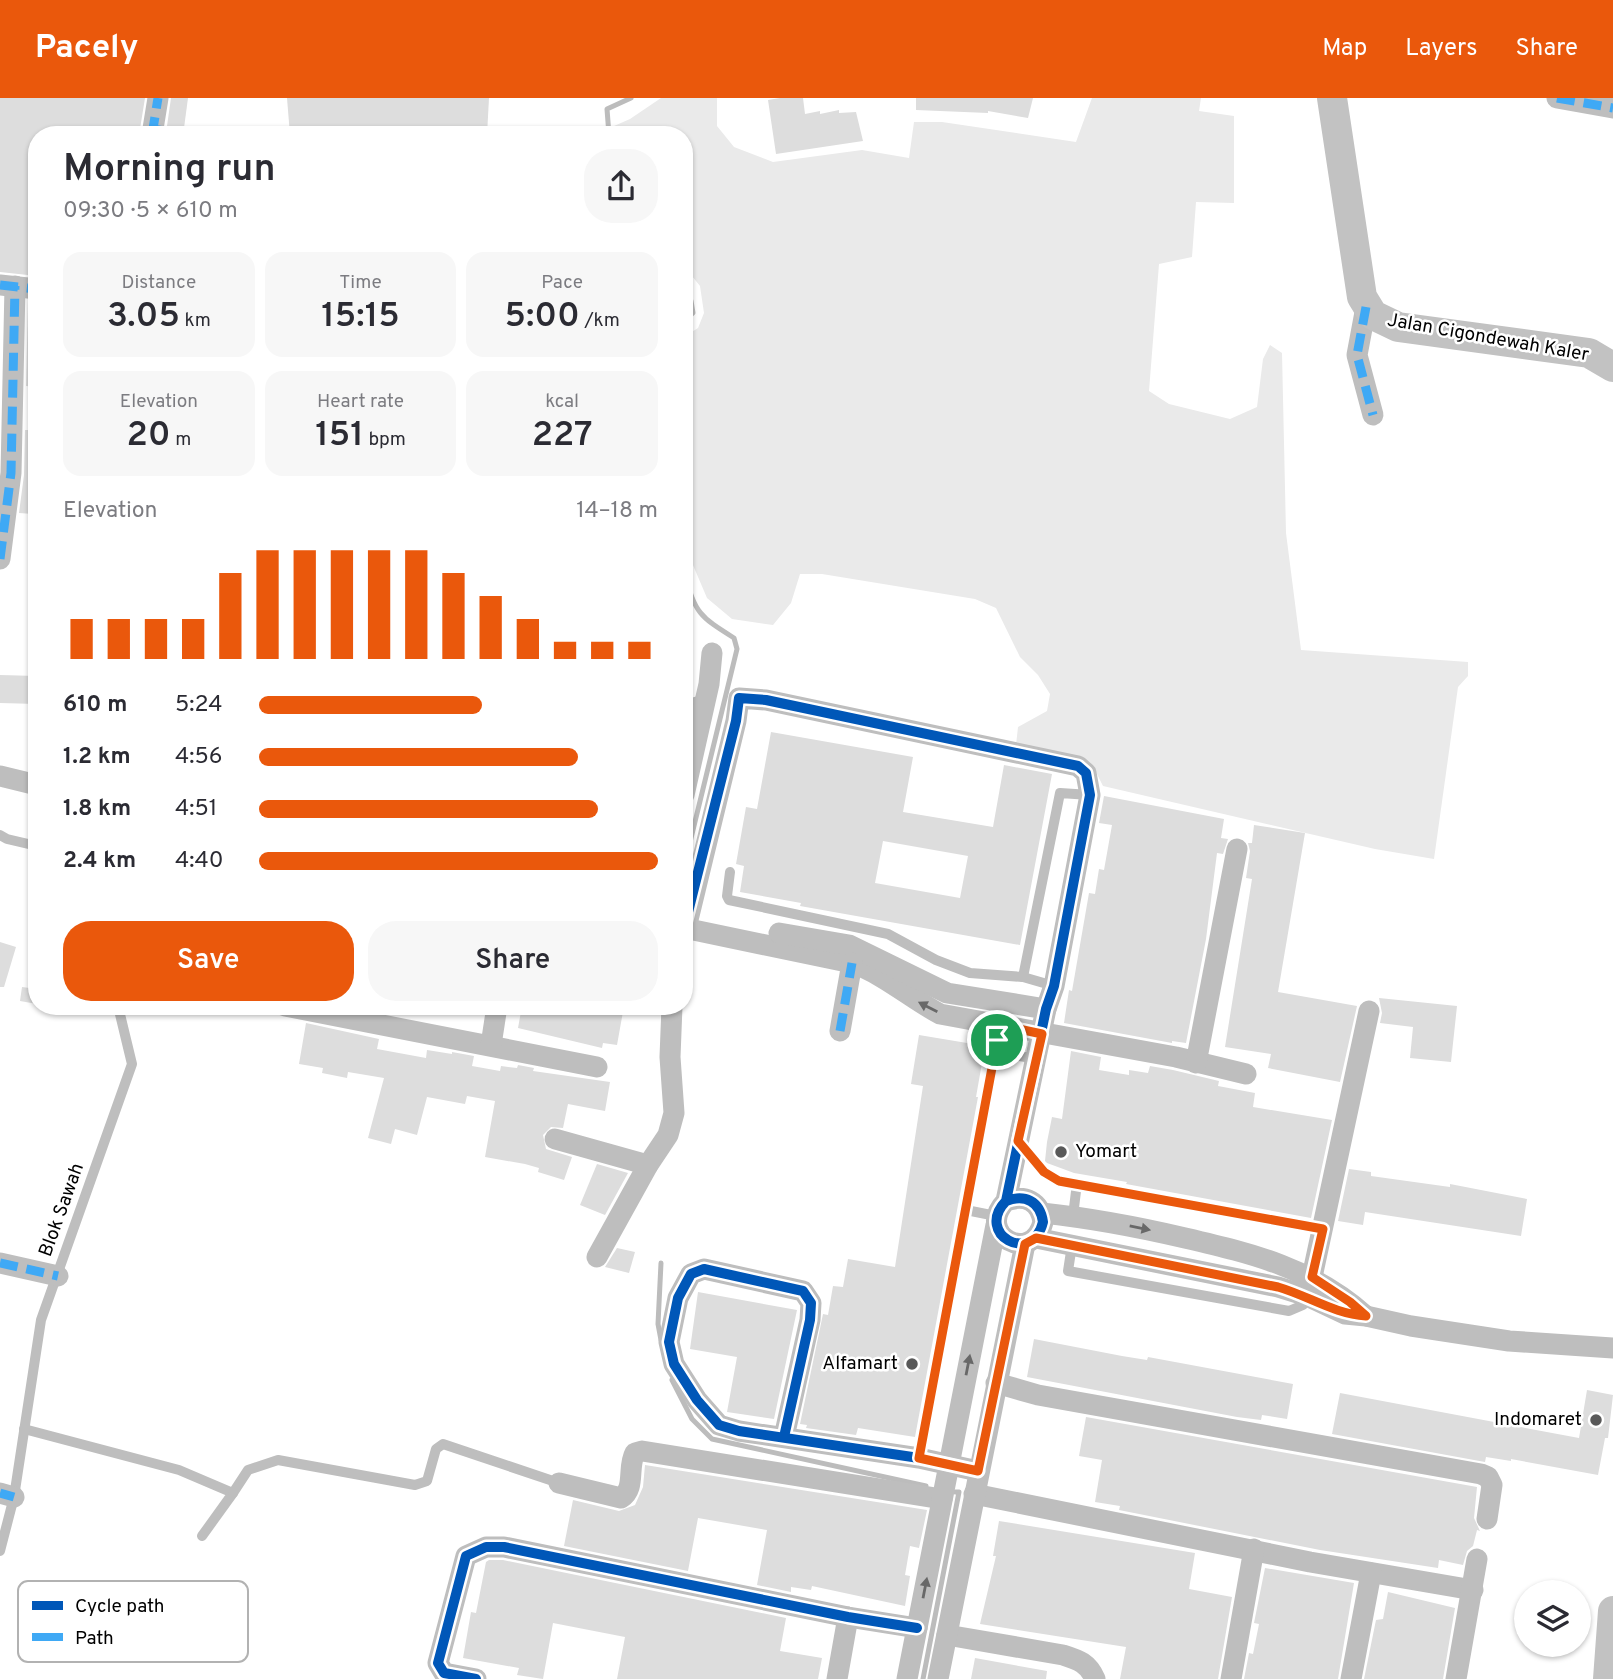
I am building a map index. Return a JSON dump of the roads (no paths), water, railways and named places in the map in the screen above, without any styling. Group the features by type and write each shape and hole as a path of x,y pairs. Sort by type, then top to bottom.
{"main road":[{"name":"Jalan Cigondewah Kaler","path":"1332,98 1346,198 1366,307 1379,320 1398,327 1589,353 1613,368"},
{"path":"1608,1679 1613,1611"}],"street":[{"path":"153,126 158,98"},
{"path":"1557,98 1613,108"},
{"path":"0,559 11,474 7,285 28,288"},
{"path":"1366,307 1357,355 1373,415"},
{"path":"693,895 736,721 724,698 712,653"},
{"path":"693,773 724,698"},
{"path":"724,698 766,700 1078,766 1086,773 1090,795 1055,986 1046,1010 1037,1059 999,1214 964,1468 974,1494 938,1679"},
{"path":"0,776 28,783"},
{"path":"1196,1063 1237,849"},
{"path":"693,924 849,945 947,993 1046,1010"},
{"path":"693,925 852,963 877,972 916,1001 940,1014 1246,1074"},
{"path":"840,1031 852,963"},
{"path":"1310,1287 1369,1011"},
{"path":"333,1015 597,1067"},
{"path":"491,1045 496,1015"},
{"path":"597,1257 648,1165 668,1135 674,1113 670,1057 671,1015"},
{"path":"555,1139 648,1165"},
{"path":"907,1679 942,1499 964,1468 996,1383 1030,1241 1044,1222 1036,1203 1027,1198 1016,1197 999,1214"},
{"path":"1042,1213 1138,1227 1261,1256 1310,1287 1350,1302 1366,1316 1410,1326 1501,1340 1613,1348"},
{"path":"999,1214 1002,1236 1012,1243 1030,1241 1072,1245 1264,1284 1310,1287"},
{"path":"0,1263 58,1276"},
{"path":"784,1437 810,1320 811,1303 803,1291 704,1269 691,1274 678,1298 669,1342 674,1364 697,1399 719,1425 740,1431 919,1458 964,1468"},
{"path":"996,1383 1038,1395 1481,1474 1488,1478 1492,1485 1487,1519"},
{"path":"559,1483 621,1498 629,1489 632,1458 635,1452 642,1451 942,1499"},
{"path":"974,1494 1063,1514 1473,1590"},
{"path":"476,1679 444,1673 438,1663 466,1556 486,1547 504,1547 848,1617 917,1628"},
{"path":"1231,1679 1254,1549"},
{"path":"1456,1679 1477,1559"},
{"path":"1351,1679 1371,1573"},
{"path":"837,1679 848,1617"},
{"path":"947,1635 1080,1660 1090,1668 1095,1679"}],"lane":[{"path":"693,703 724,698"},
{"path":"1023,977 1060,793 1090,795"},
{"path":"0,835 28,844"},
{"path":"730,872 727,896 729,900 888,934 936,960 970,973 1023,977 1055,986"},
{"name":"Blok Sawah","path":"0,1551 7,1495 24,1429 41,1320 132,1064 120,1015"},
{"path":"919,1458 1000,1025"},
{"path":"995,1052 1037,1059"},
{"path":"1018,1141 1050,1178 1323,1229"},
{"path":"1073,1216 1077,1183"},
{"path":"966,1210 999,1214"},
{"path":"24,1429 179,1470 233,1493"},
{"path":"202,1536 248,1470 278,1460 415,1485 427,1480 436,1449 443,1444 559,1483"}],"waterway":[{"path":"608,126 607,109 631,98"},
{"path":"693,599 706,619 734,638 737,649 693,830"},
{"path":"661,1263 658,1324 661,1340"},
{"path":"672,1380 692,1419 712,1439 926,1486"},
{"path":"923,1679 959,1492 955,1492"}],"place":[{"name":"Yomart","path":"1061,1152"},
{"name":"Alfamart","path":"912,1364"},
{"name":"Indomaret","path":"1596,1420"}]}
